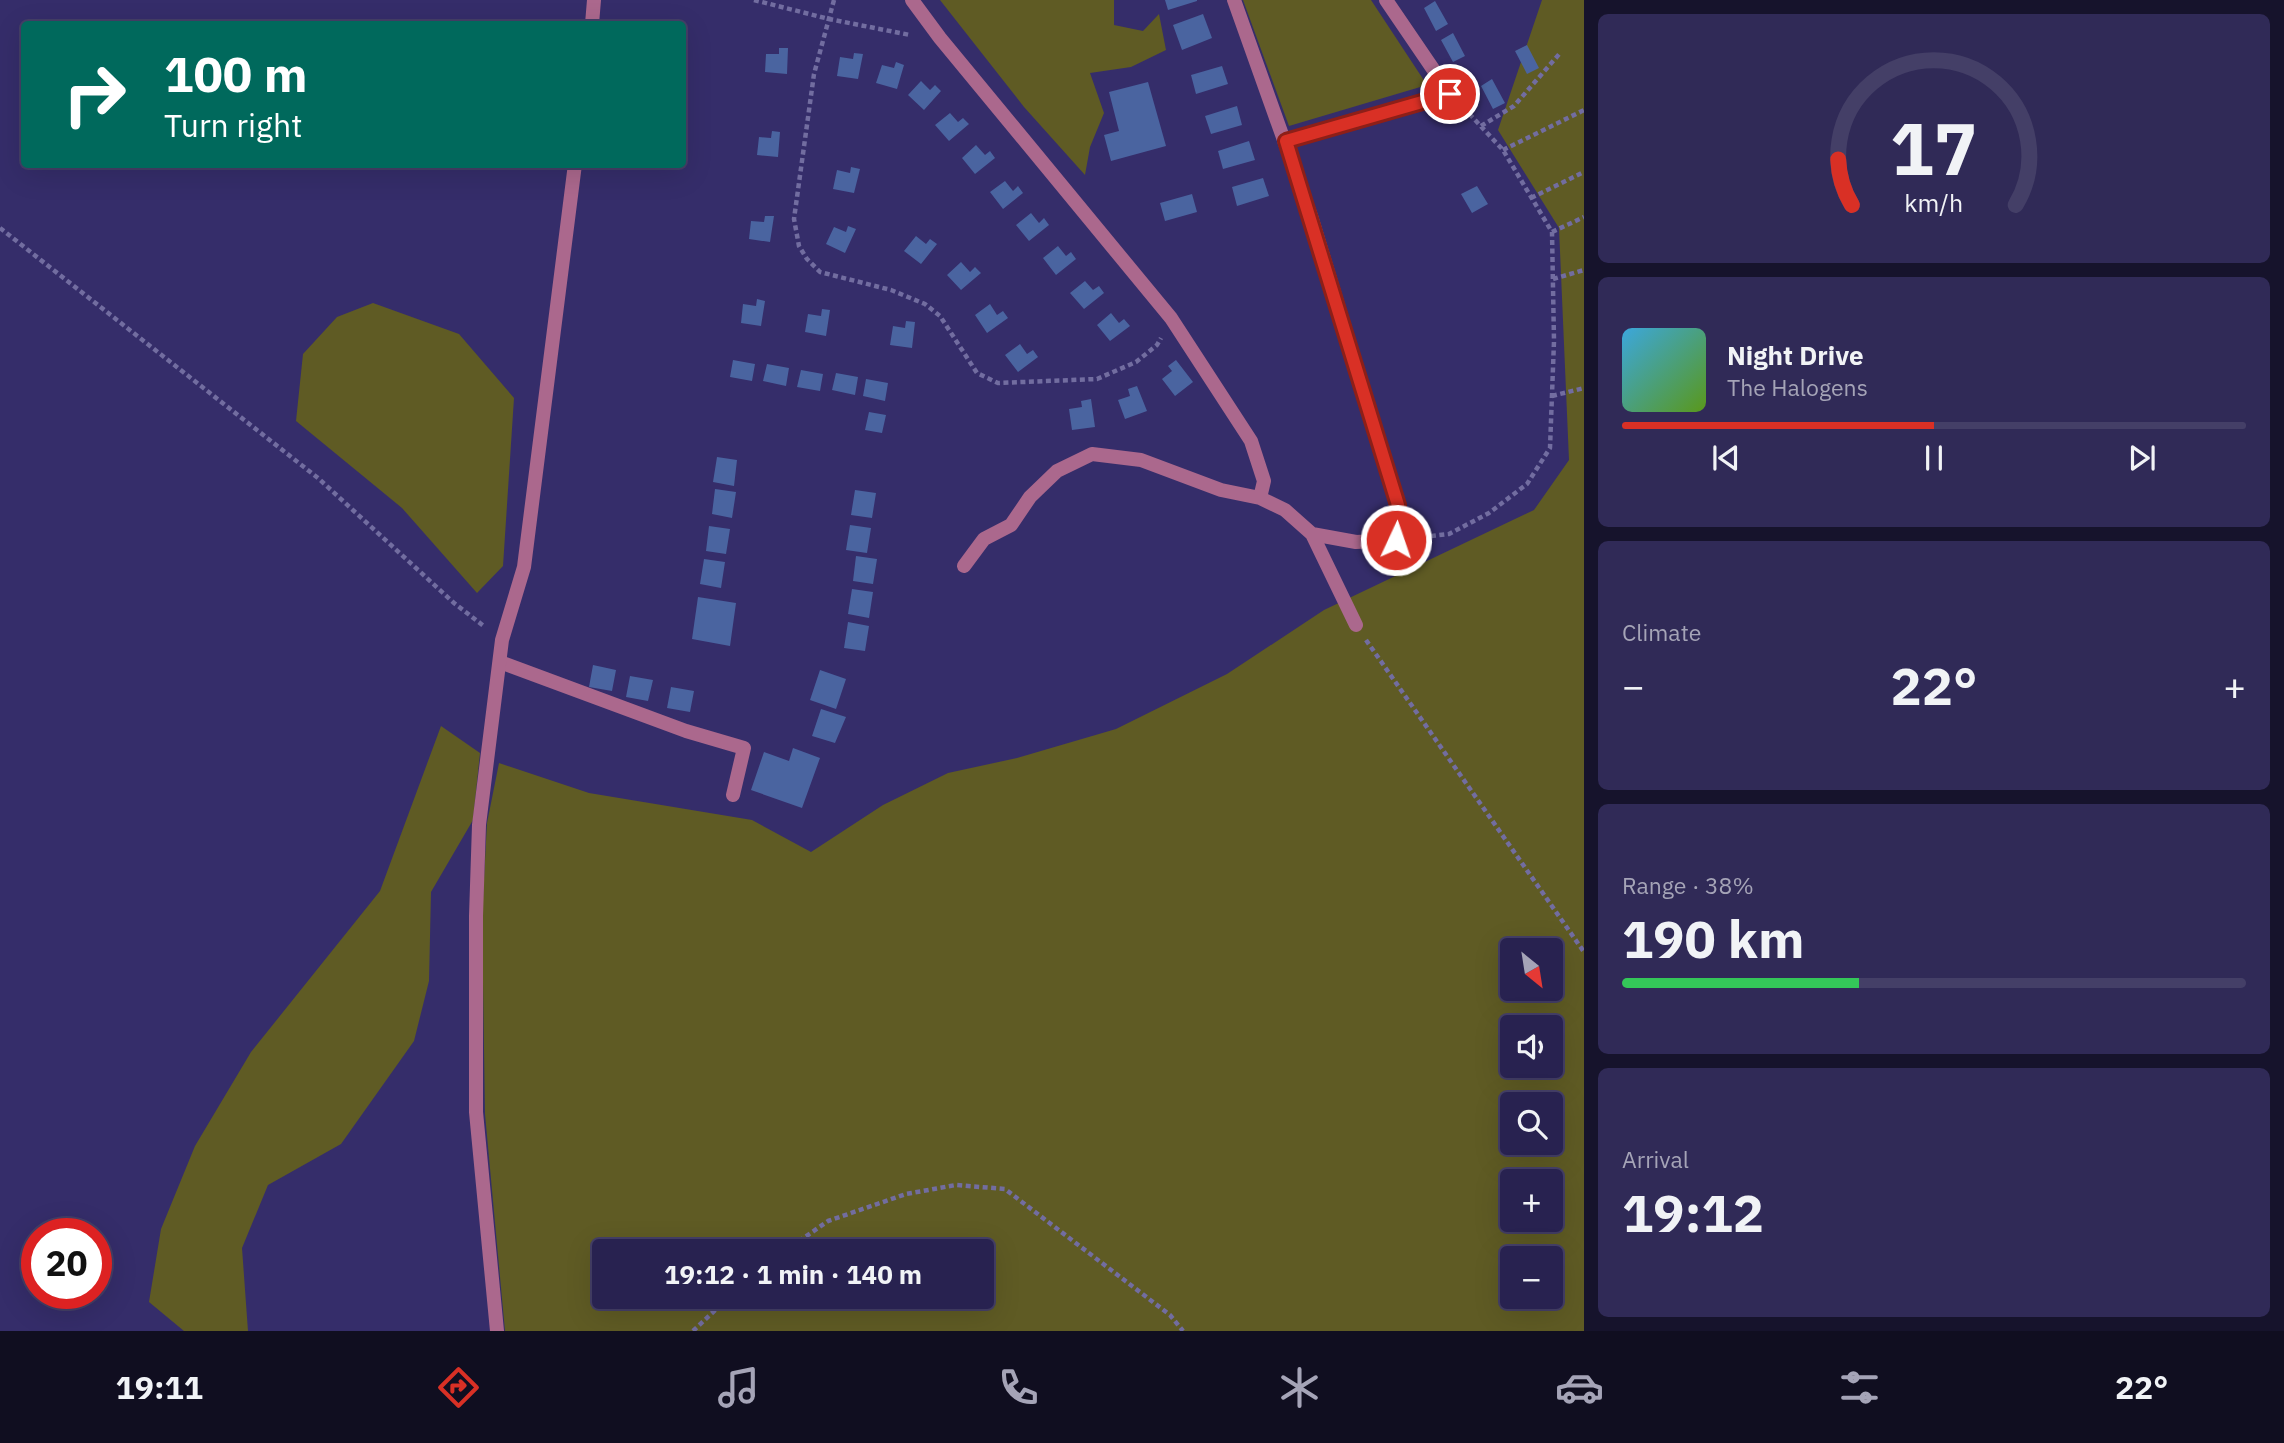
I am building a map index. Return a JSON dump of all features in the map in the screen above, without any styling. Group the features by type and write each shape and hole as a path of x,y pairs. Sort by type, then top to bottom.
{"street":[{"path":"592,21 594,0"},
{"path":"912,0 940,38 1171,318 1251,441 1264,481 1260,498"},
{"path":"1234,0 1286,141 1398,505 1396,540 1356,542 1312,534"},
{"path":"1286,141 1450,94 1386,0"},
{"path":"497,1331 476,1112 479,825 502,640 524,567 574,168"},
{"path":"964,566 984,539 1011,524 1030,497 1057,471 1092,454 1141,460 1221,490 1260,498 1285,510 1312,534 1356,625"},
{"path":"500,662 686,731 744,748 733,795"}],"path":[{"path":"754,0 829,19 940,38"},
{"path":"834,0 814,74 794,219 799,246 820,272 891,290 925,304 940,316 977,373 998,383 1097,379 1136,362 1157,345 1171,318"},
{"path":"1481,126 1514,106 1561,52"},
{"path":"1396,540 1449,534 1489,513 1527,484 1550,448 1552,232 1503,150 1450,94"},
{"path":"1503,150 1584,110"},
{"path":"1531,198 1584,172"},
{"path":"1552,232 1584,217"},
{"path":"0,228 318,478 454,603 502,640"},
{"path":"1553,279 1584,270"},
{"path":"1552,396 1584,388"},
{"path":"1356,625 1584,952"},
{"path":"802,1239 828,1221 906,1194 956,1185 1005,1189 1170,1315 1183,1331"},
{"path":"693,1331 716,1309"}],"shaded area":[{"path":"940,0 1114,0 1114,25 1143,31 1159,14 1166,50 1131,67 1090,73 1104,113 1090,147 1085,175 1024,107"},
{"path":"1243,0 1371,0 1427,85 1289,126"},
{"path":"1542,0 1584,0 1584,1331 505,1331 485,1114 482,917 487,823 499,763 589,793 752,820 811,852 883,805 948,773 1017,758 1116,729 1227,674 1324,610 1534,510 1569,460 1559,228 1498,130"},
{"path":"373,303 459,334 514,398 503,566 477,593 402,508 296,421 303,354 337,317"},
{"path":"441,726 480,753 473,820 431,892 429,981 414,1041 341,1144 268,1185 242,1248 248,1331 184,1331 149,1302 161,1229 195,1146 251,1052 380,891"}],"building":[{"path":"1165,0 1197,0 1197,1 1168,10"},
{"path":"1435,1 1448,24 1436,31 1424,8"},
{"path":"1203,14 1212,38 1182,50 1173,25"},
{"path":"1453,33 1465,56 1453,62 1441,40"},
{"path":"1527,45 1539,68 1527,74 1515,51"},
{"path":"779,48 788,48 787,74 765,72 766,54 779,54"},
{"path":"854,53 863,54 858,79 837,76 840,57 853,59"},
{"path":"896,62 904,65 897,89 876,83 882,65 894,68"},
{"path":"1222,66 1228,84 1196,94 1191,75"},
{"path":"1492,79 1505,103 1493,109 1481,86"},
{"path":"921,81 930,90 935,85 941,91 924,110 908,95"},
{"path":"1148,82 1166,146 1111,161 1104,135 1119,131 1109,92"},
{"path":"1237,106 1242,125 1211,134 1205,116"},
{"path":"950,113 958,122 963,118 969,124 949,141 935,125"},
{"path":"772,131 780,132 778,157 757,155 759,137 771,138"},
{"path":"1249,141 1255,160 1223,169 1218,151"},
{"path":"976,145 985,155 990,151 995,158 975,174 962,158"},
{"path":"851,167 860,169 854,193 833,189 837,170 850,173"},
{"path":"1263,178 1269,196 1237,206 1232,187"},
{"path":"1005,181 1013,191 1018,186 1023,193 1003,209 990,192"},
{"path":"1477,186 1488,204 1472,213 1461,194"},
{"path":"1192,194 1197,212 1165,221 1160,203"},
{"path":"1031,213 1039,223 1044,218 1049,225 1029,241 1016,225"},
{"path":"765,216 774,216 770,242 749,239 751,221 764,222"},
{"path":"848,226 856,229 845,253 826,244 834,227 846,232"},
{"path":"916,236 926,244 930,239 937,244 921,264 904,251"},
{"path":"1058,246 1066,256 1071,252 1076,259 1056,275 1043,258"},
{"path":"961,262 970,272 975,267 981,273 961,290 947,275"},
{"path":"1085,281 1093,290 1099,286 1104,293 1084,309 1070,293"},
{"path":"757,299 765,301 761,326 741,323 743,304 756,306"},
{"path":"990,304 997,315 1003,311 1008,318 987,333 975,315"},
{"path":"822,309 830,310 826,336 805,332 808,314 821,316"},
{"path":"1111,313 1119,323 1124,319 1130,326 1110,341 1097,325"},
{"path":"906,321 915,322 912,348 890,345 893,326 905,328"},
{"path":"1020,344 1027,354 1033,350 1038,357 1018,372 1005,355"},
{"path":"733,360 755,364 752,381 730,377"},
{"path":"1176,360 1193,382 1175,396 1162,379 1172,371 1168,366"},
{"path":"767,364 789,368 786,386 763,381"},
{"path":"801,370 823,374 820,391 797,387"},
{"path":"836,373 858,377 855,395 832,390"},
{"path":"866,379 888,383 885,401 863,396"},
{"path":"1137,386 1147,411 1125,419 1118,400 1130,396 1128,389"},
{"path":"1091,399 1095,427 1072,430 1069,409 1082,407 1081,401"},
{"path":"869,412 886,415 882,433 865,430"},
{"path":"717,457 737,460 734,486 713,482"},
{"path":"715,489 736,492 732,518 712,514"},
{"path":"855,490 876,493 872,518 851,515"},
{"path":"850,525 871,528 867,553 846,550"},
{"path":"709,526 730,529 726,554 706,551"},
{"path":"856,556 877,559 873,584 853,581"},
{"path":"704,559 725,562 721,588 700,584"},
{"path":"852,589 873,592 869,618 848,614"},
{"path":"698,597 736,603 730,646 692,639"},
{"path":"848,622 869,626 865,651 844,648"},
{"path":"593,665 616,670 612,691 589,687"},
{"path":"820,670 846,679 836,709 810,700"},
{"path":"630,676 653,680 648,701 626,697"},
{"path":"671,687 694,691 690,712 667,708"},
{"path":"821,709 846,717 835,743 812,736"},
{"path":"793,748 820,758 802,808 751,790 764,752 789,761"}],"route":[{"path":"1396,540 1398,505 1286,141 1450,94"}]}
